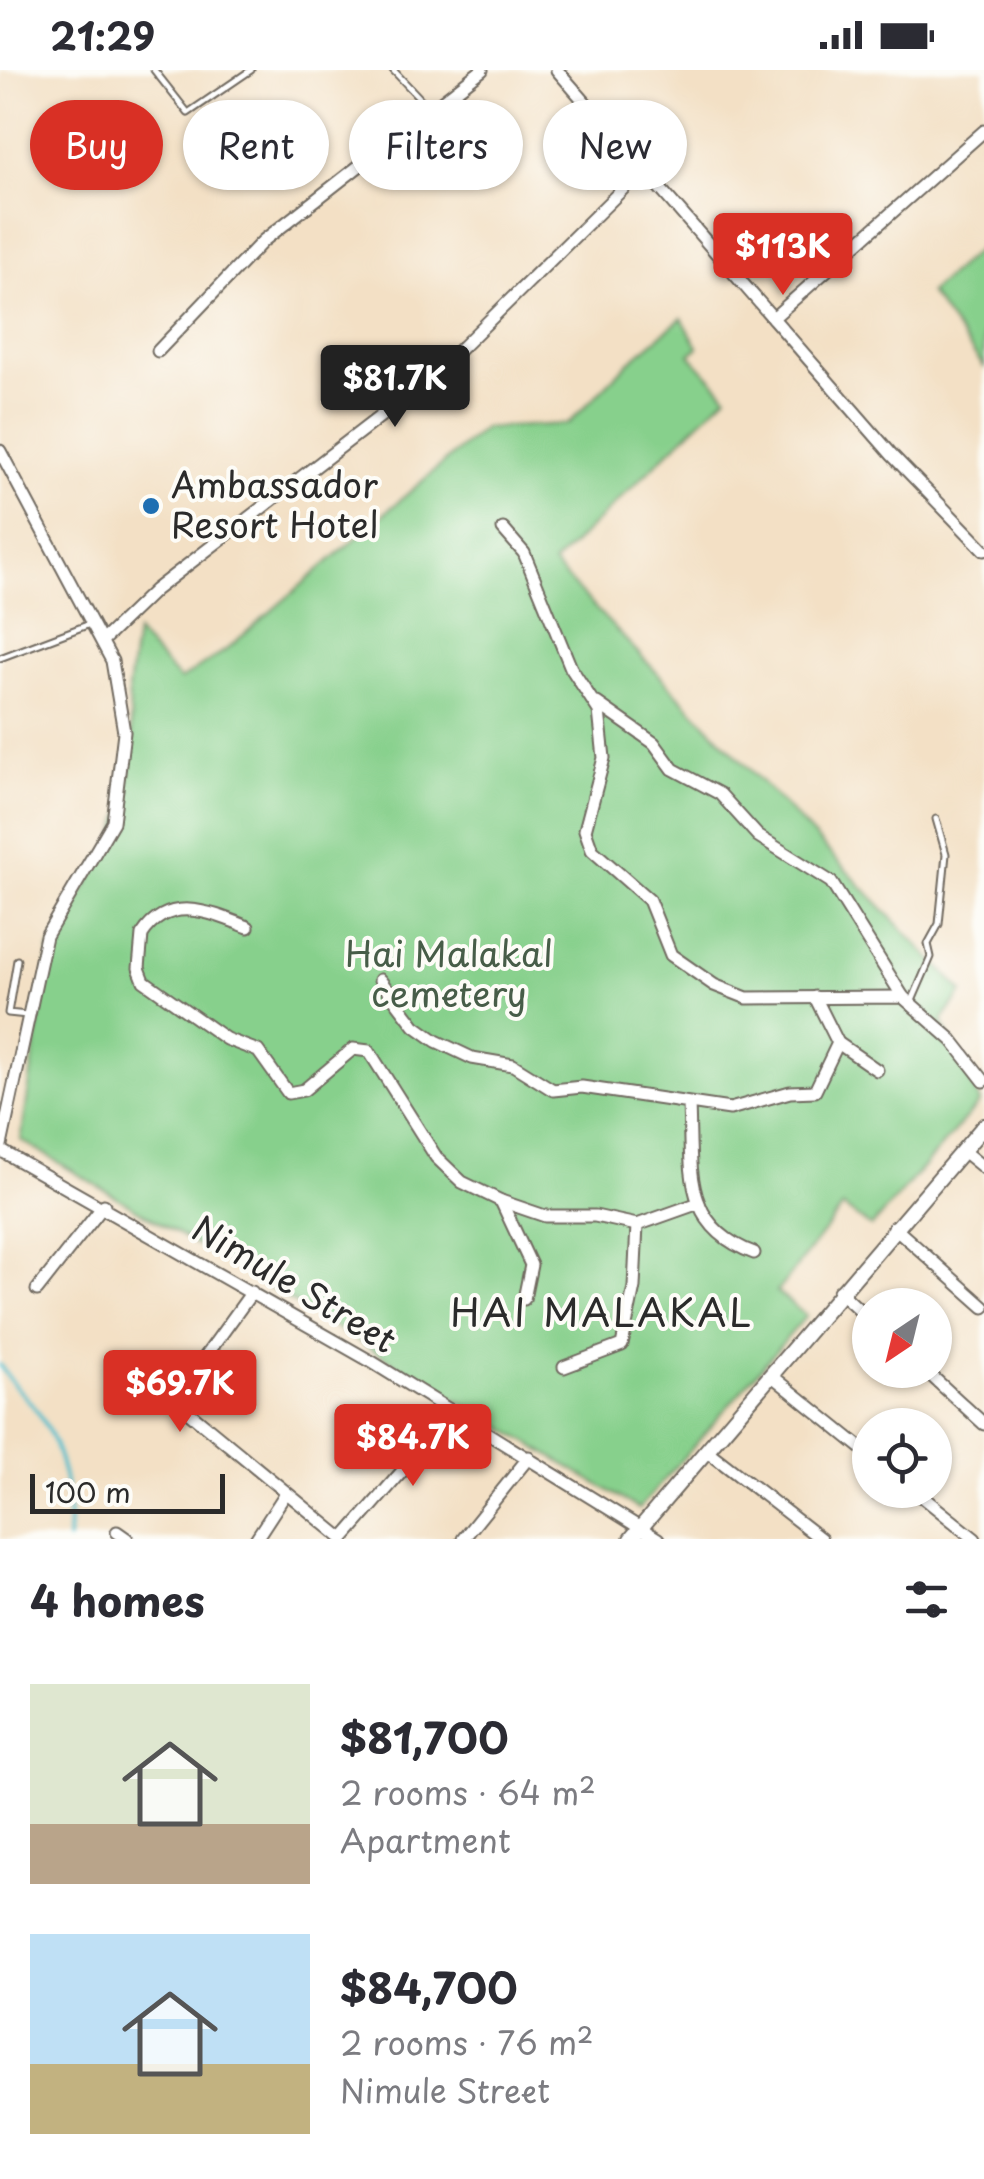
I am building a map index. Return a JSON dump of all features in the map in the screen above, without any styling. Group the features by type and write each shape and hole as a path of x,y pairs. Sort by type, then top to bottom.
{"street":[{"path":"440,100 482,70"},
{"path":"557,70 583,100"},
{"path":"772,318 984,132"},
{"path":"158,351 263,241 349,172"},
{"path":"102,641 156,590 434,375 622,190"},
{"path":"661,190 892,455 984,550"},
{"path":"0,451 112,661 124,732 113,822 46,936 0,1150"},
{"path":"503,529 524,553 571,668 596,703 654,743 673,769 730,803 758,836 831,882 908,999 952,1040 984,1081"},
{"path":"596,703 604,758 586,830 597,858 654,906 670,955 714,985 747,998 908,999"},
{"path":"248,927 195,908 165,914 146,928 139,943 139,968 144,980 226,1039 258,1051 288,1093 304,1090 353,1049 370,1050 436,1156 462,1182 500,1201 545,1216 595,1216 637,1225 699,1203"},
{"path":"380,980 415,1026 460,1054 502,1060 553,1090 582,1087 730,1110 790,1092 816,1091 838,1043"},
{"path":"815,997 838,1043 877,1070"},
{"path":"689,1104 699,1203 708,1226 727,1242 754,1252"},
{"path":"631,1539 984,1126"},
{"name":"Nimule Street","path":"0,1150 252,1292 658,1539"},
{"path":"964,1151 984,1168"},
{"path":"500,1201 531,1265 524,1299"},
{"path":"38,1290 104,1206"},
{"path":"564,1368 622,1345 634,1287 637,1225"},
{"path":"894,1227 984,1307"},
{"path":"252,1292 174,1400 343,1539 454,1413"},
{"path":"839,1292 852,1304"},
{"path":"771,1376 852,1441"},
{"path":"945,1388 984,1424"},
{"path":"706,1450 821,1539"},
{"path":"464,1539 528,1457"},
{"path":"256,1539 286,1492"},
{"path":"936,1508 975,1539"}],"lane":[{"path":"154,70 188,113 251,70"},
{"path":"393,70 421,100"},
{"path":"0,658 93,624"},
{"path":"908,999 930,957 928,944 940,924 946,854 936,819"},
{"path":"17,960 8,1013 30,1015"}],"green space":[{"path":"984,244 984,367 929,293"},
{"name":"Hai Malakal cemetery","path":"682,318 698,347 690,355 727,395 553,564 963,992 942,1021 980,1102 871,1227 843,1207 777,1292 806,1316 639,1509 21,1140 50,949 114,839 125,803 133,747 128,689 136,633 180,680 226,650 484,428 568,424 630,361"}],"waterway":[{"path":"0,1365 40,1415 60,1459 67,1491 68,1539"}],"place":[{"name":"Ambassador Resort Hotel","path":"151,506"}],"district":[{"name":"HAI MALAKAL","path":"602,1314"}]}
